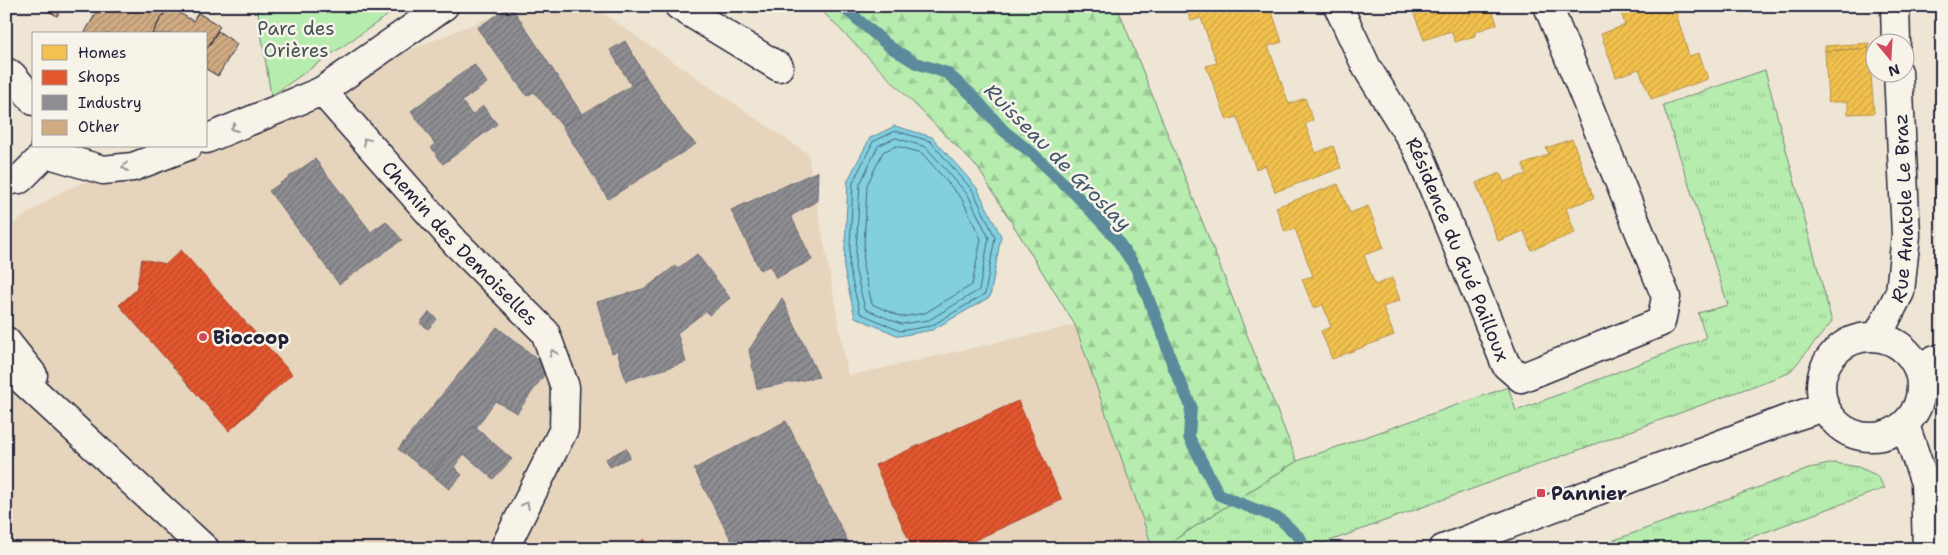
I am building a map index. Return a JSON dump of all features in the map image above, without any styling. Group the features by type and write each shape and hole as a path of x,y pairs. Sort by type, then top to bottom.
{"street":[{"path":"208,138 322,91 444,6"},
{"path":"679,6 779,67"},
{"name":"Résidence du Gué Pailloux","path":"1338,6 1367,68 1417,148 1506,365 1521,378 1661,322 1666,297 1548,6"},
{"path":"1895,6 1896,32"},
{"path":"6,72 12,75 32,99"},
{"name":"Rue Anatole Le Braz","path":"1876,337 1900,292 1906,235 1898,82"},
{"name":"Chemin des Demoiselles","path":"322,91 456,242 545,332 565,387 564,429 504,549"},
{"path":"6,181 20,179 45,150 103,170 132,167 183,148"},
{"path":"1876,337 1889,340 1901,347 1910,356 1930,362 1921,379 1922,392 1919,404 1905,425 1892,433 1878,438 1863,437 1850,433 1838,426 1824,408 1821,397 1822,376 1825,365 1834,352 1846,343 1861,338 1876,337"},
{"path":"6,341 71,423"},
{"path":"6,365 71,423 205,549"},
{"path":"1443,549 1793,417 1824,408"},
{"path":"1905,425 1925,483 1927,549"}],"shaded area":[{"path":"518,6 592,6 808,154 848,376 1075,325 1153,549 10,549 6,545 6,228 61,192 169,148 208,148 208,132"}],"green space":[{"name":"Parc des Orières","path":"257,6 401,6 271,96"},
{"path":"825,6 1117,6 1297,461 1160,549 1153,549 1075,325 978,168 821,10"},
{"path":"1765,70 1832,322 1789,373 1308,549 1160,549 1297,461 1508,387 1516,411 1706,338 1698,313 1728,305 1663,105"},
{"path":"1835,463 1858,467 1876,475 1885,488 1719,549 1590,549 1814,467"}],"water":[{"path":"895,126 932,137 977,188 1001,236 990,297 932,330 899,336 855,317 844,269 848,180 870,138"}],"building: Homes":[{"path":"1185,6 1270,6 1282,42 1268,46 1289,104 1305,98 1313,120 1305,124 1316,153 1333,146 1341,168 1275,192 1265,165 1256,169 1237,117 1227,120 1206,66 1217,63 1201,18 1191,21"},
{"path":"1411,6 1491,6 1497,24 1475,32 1475,36 1455,42 1451,31 1424,40"},
{"path":"1619,6 1674,6 1689,56 1699,53 1708,79 1651,99 1639,69 1616,77 1601,34 1625,25"},
{"path":"1866,43 1866,48 1825,51 1825,46"},
{"path":"1866,48 1866,82 1872,82 1874,113 1848,114 1848,102 1828,102 1825,51"},
{"path":"1572,139 1594,198 1566,208 1575,233 1531,250 1524,231 1498,241 1476,183 1500,173 1504,182 1526,174 1523,165 1549,154 1546,148"},
{"path":"1338,184 1350,213 1368,206 1384,248 1364,255 1375,285 1392,278 1400,300 1383,307 1394,335 1332,359 1321,331 1331,327 1323,305 1313,308 1302,279 1313,276 1295,229 1285,232 1276,207"}],"building: Shops":[{"name":"Biocoop","path":"181,250 292,374 229,431 119,305 136,290 142,259 166,264"},
{"path":"1018,401 1062,500 956,549 913,549 875,465"},
{"path":"644,539 651,549 630,549"}],"building: Industry":[{"path":"511,6 582,114 562,126 534,92 527,96 477,28"},
{"path":"625,41 646,77 631,85 610,50"},
{"path":"474,64 487,83 462,101 472,115 483,106 497,124 443,164 431,147 435,144 411,111"},
{"path":"646,77 683,131 696,144 608,199 562,126"},
{"path":"315,159 371,232 386,221 402,240 339,284 269,191"},
{"path":"818,171 817,201 791,216 812,260 776,278 770,266 760,270 731,210"},
{"path":"697,254 730,298 709,315 706,311 677,333 686,362 626,381 617,351 612,353 597,302 646,288 675,266 677,269"},
{"path":"782,298 819,377 757,389 749,350"},
{"path":"429,312 437,319 428,329 420,323"},
{"path":"497,327 549,368 517,413 495,401 476,428 472,427 431,474 398,449"},
{"path":"786,421 852,549 736,549 694,469"},
{"path":"472,427 476,428 512,459 493,479 464,454 454,467 462,475 449,489 431,474"},
{"path":"626,448 630,457 610,467 606,459"}],"building: Other":[{"path":"40,6 63,6 57,16"},
{"path":"100,6 168,6 153,32 85,32"},
{"path":"168,6 193,21 198,13 220,26 208,47 208,32 153,32"},
{"path":"218,31 237,44 218,76 208,70 208,47"}],"waterway":[{"name":"Ruisseau de Groslay","path":"842,6 890,47 916,63 947,73 973,96 1004,131 1033,154 1075,194 1115,237 1136,268 1173,366 1191,406 1189,437 1219,495 1280,519 1301,539"}],"place":[{"name":"Biocoop","path":"203,337"},
{"name":"Pannier","path":"1541,493"}]}
